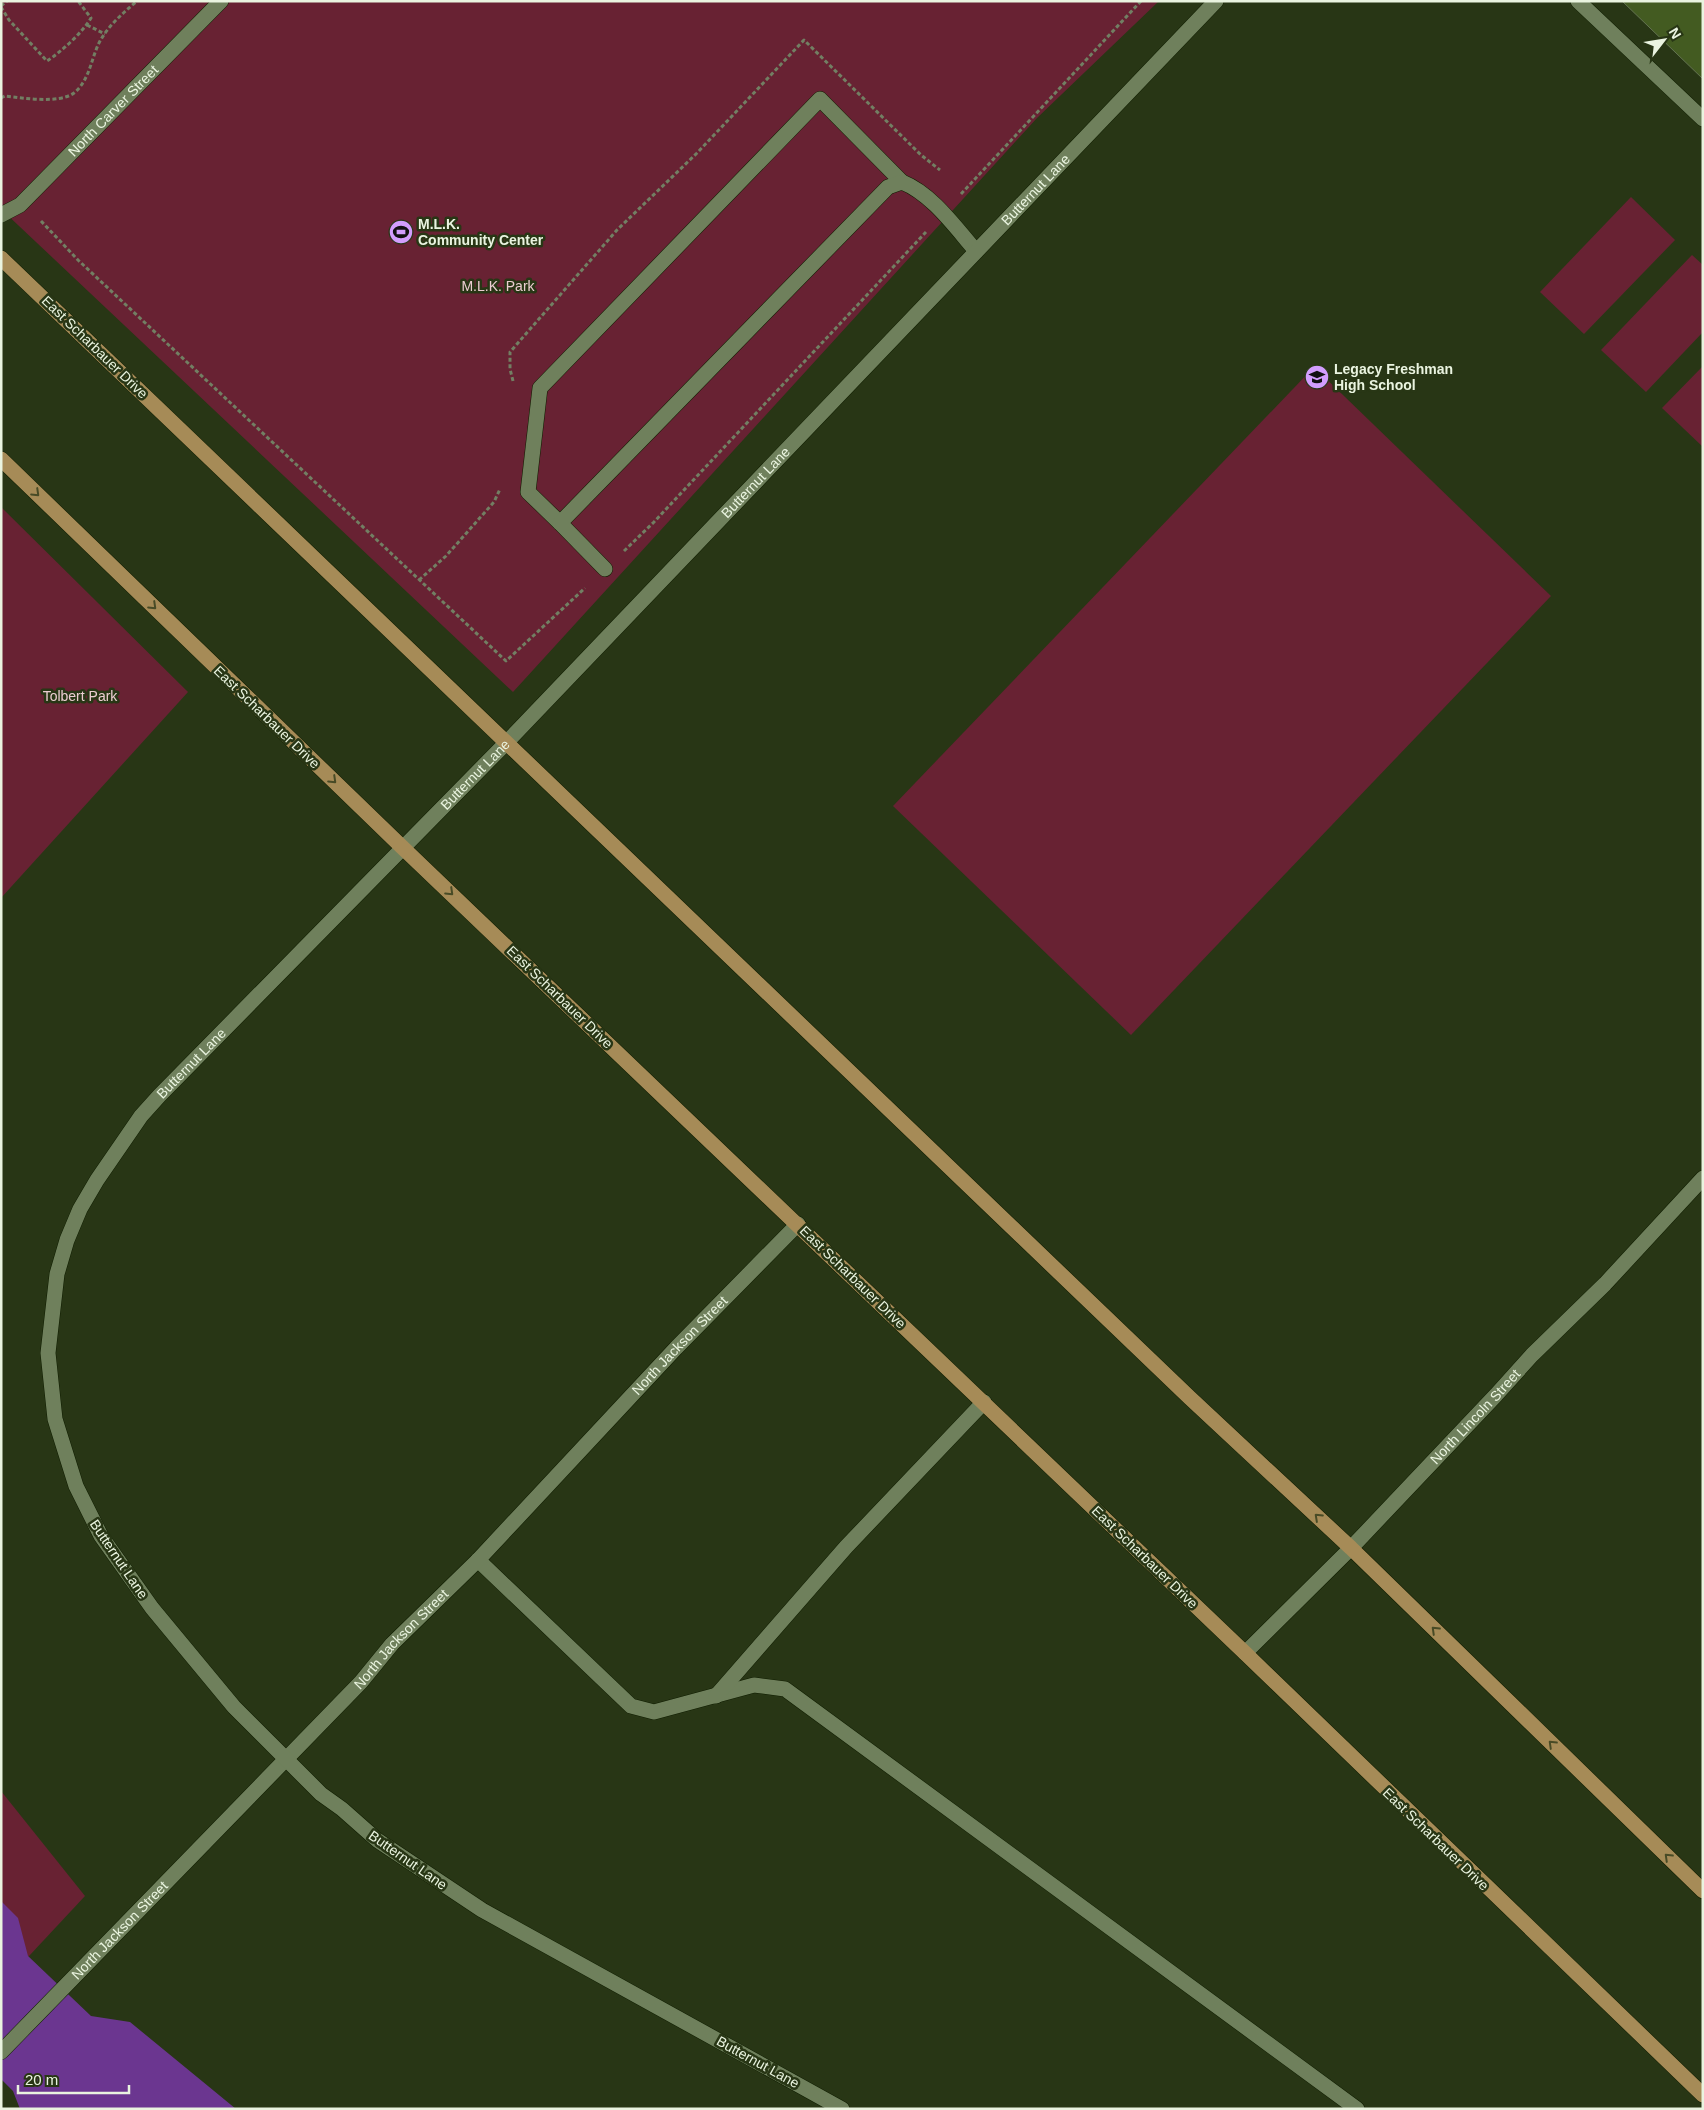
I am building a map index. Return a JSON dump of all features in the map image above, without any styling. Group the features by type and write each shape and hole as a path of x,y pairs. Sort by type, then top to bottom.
{"main road":[{"name":"East Scharbauer Drive","path":"1,258 1183,1391 1351,1548 1703,1892"},
{"name":"East Scharbauer Drive","path":"1,459 402,847 984,1402 1703,2095"}],"street":[{"name":"North Carver Street","path":"1,215 20,204 221,1"},
{"name":"Butternut Lane","path":"842,2109 482,1910 376,1840 342,1809 321,1794 234,1707 172,1633 120,1565 101,1536 76,1486 55,1419 48,1353 57,1274 67,1240 80,1209 96,1180 141,1116 188,1064 226,1028 506,743 1216,1"},
{"path":"1578,1 1703,119"},
{"path":"605,569 528,492 540,388 820,99 902,182 914,186 943,214 976,251"},
{"path":"560,523 888,187 902,182"},
{"name":"North Lincoln Street","path":"1245,1653 1351,1548 1532,1355 1605,1284 1703,1178"},
{"name":"North Jackson Street","path":"1,2052 361,1682 392,1644 478,1560 676,1348 798,1224"},
{"path":"716,1696 846,1547 984,1402"},
{"path":"478,1560 630,1706 654,1712 754,1685 785,1689 1357,2109"}],"path":[{"path":"7,1 1,7 9,20 47,61 87,25 91,18 78,1"},
{"path":"1,98 5,96 54,99 73,94 88,75 100,42 105,34 117,18 137,1"},
{"path":"38,218 78,260 506,661 654,522 1141,1"},
{"path":"87,25 105,34"}],"green space":[{"name":"M.L.K. Park","path":"1,1 1159,1 1037,118 513,692 1,209"},
{"path":"1631,197 1675,240 1584,334 1540,292"},
{"path":"1692,255 1703,265 1703,332 1646,392 1601,350"},
{"path":"1703,366 1703,447 1662,408"},
{"path":"1314,367 1551,596 1131,1035 893,806"},
{"name":"Tolbert Park","path":"1,507 188,692 1,898"},
{"path":"1,1791 85,1896 1,1986"}],"shaded area":[{"path":"1,1901 18,1918 28,1956 91,2016 130,2022 236,2109 20,2109 13,2091 1,2079"}],"building":[{"path":"1622,1 1703,1 1703,79"}],"place":[{"name":"M.L.K. Community Center","path":"401,232"},
{"name":"Legacy Freshman High School","path":"1317,377"}]}
